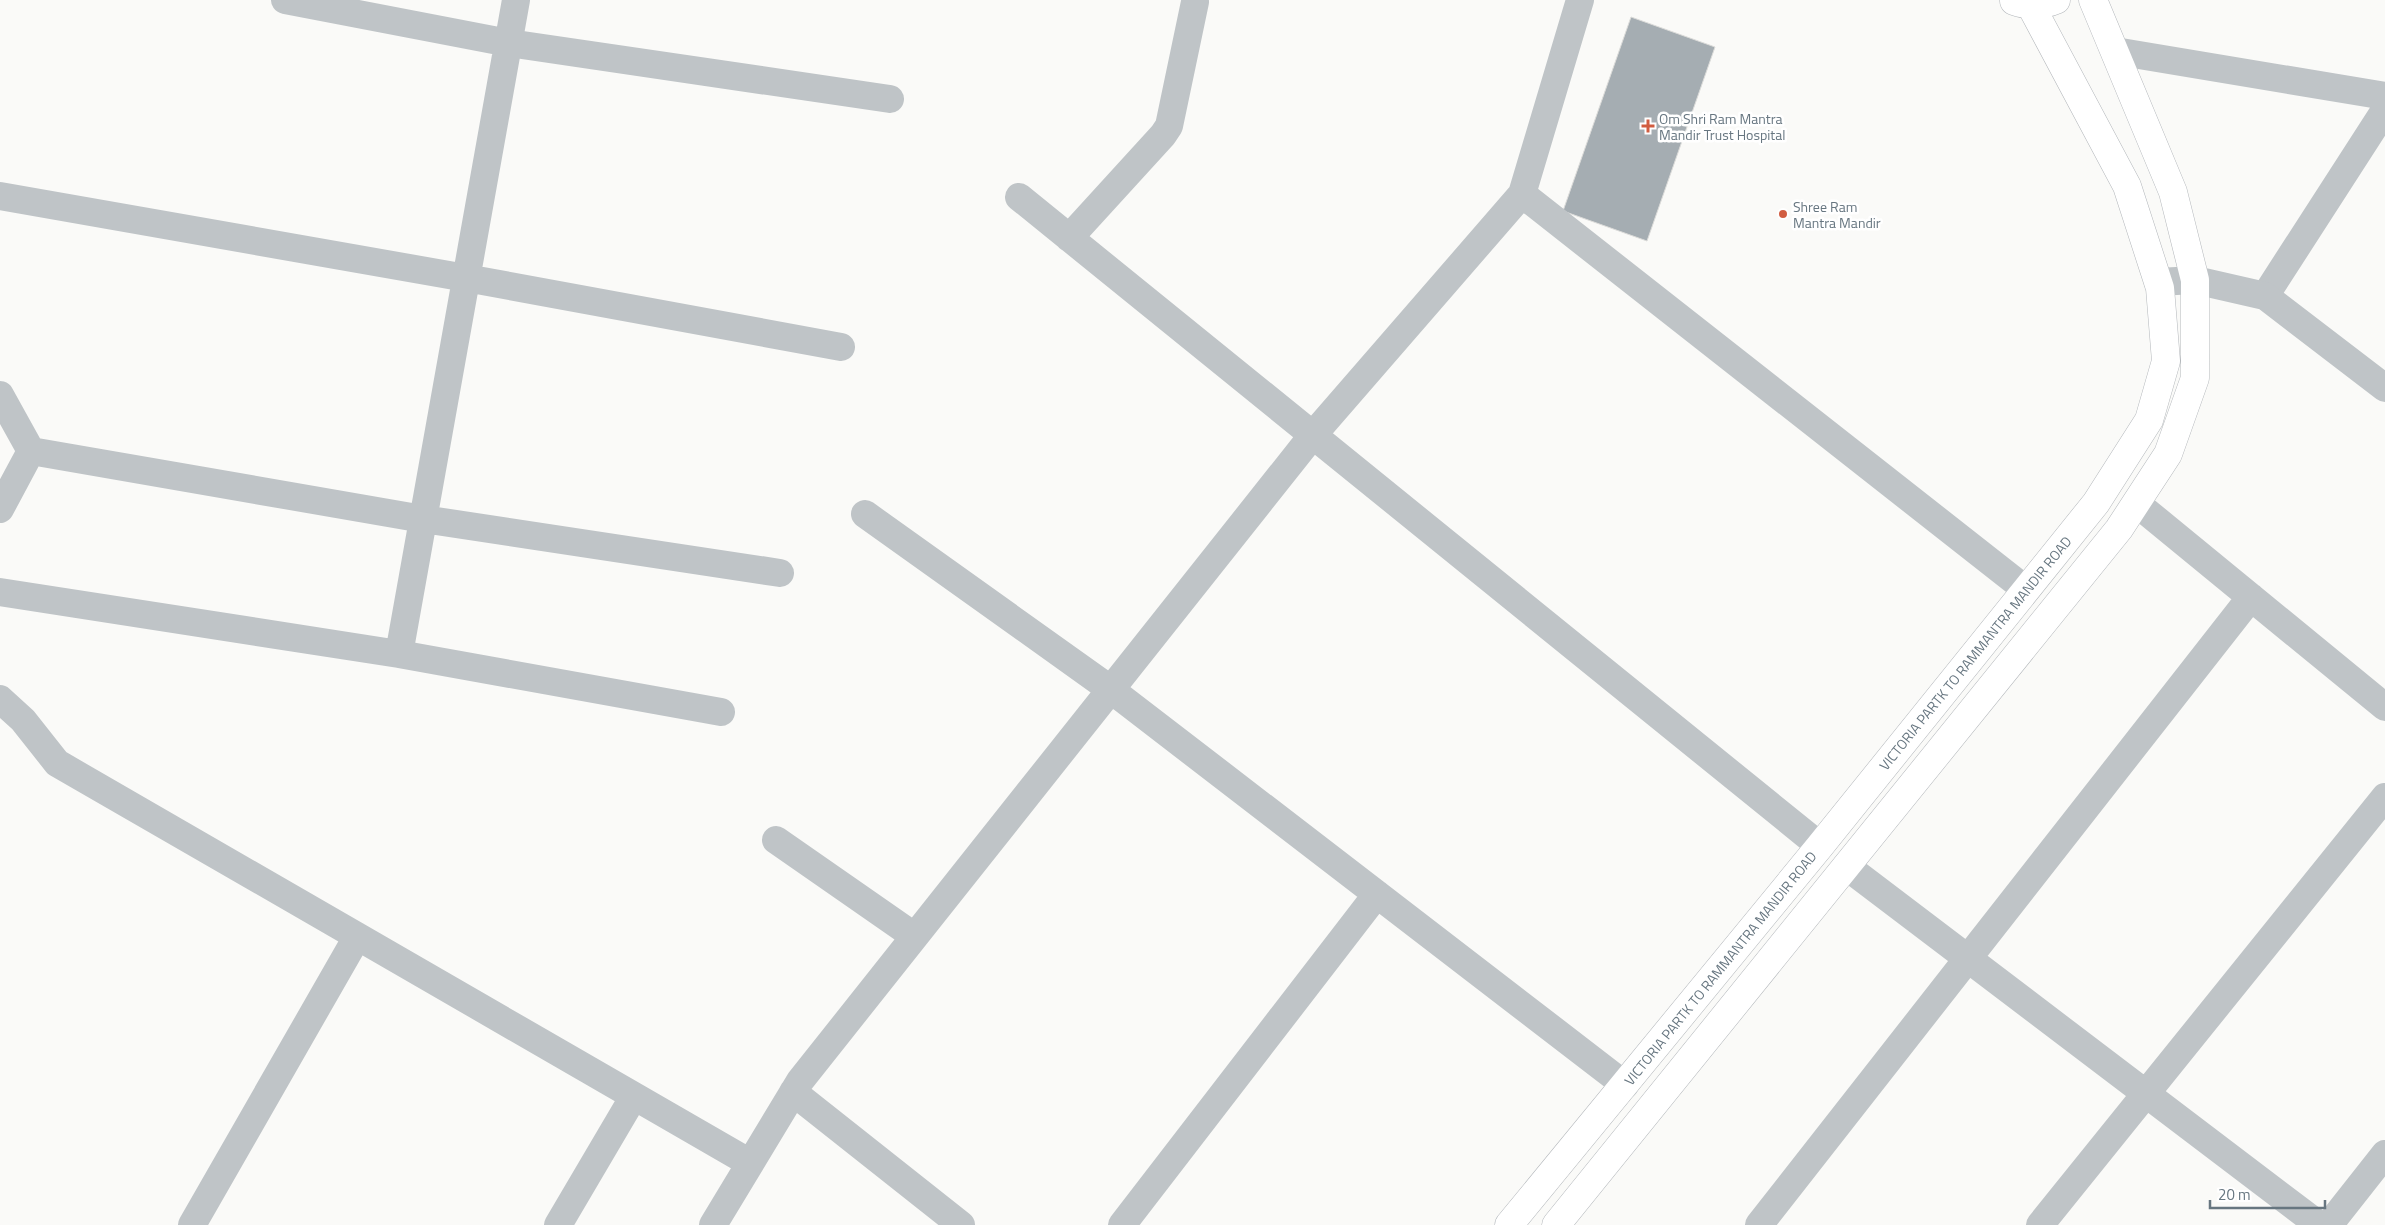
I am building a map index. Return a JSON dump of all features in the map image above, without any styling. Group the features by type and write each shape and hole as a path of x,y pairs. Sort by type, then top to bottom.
{"highway":[{"path":"1556,1225 2119,529 2168,454 2196,378 2195,280 2173,192 2093,0"},
{"name":"VICTORIA PARTK TO RAMMANTRA MANDIR ROAD","path":"1510,1225 1820,846 2025,588 2096,503 2149,420 2166,361 2158,282 2127,186 2033,2"}],"street":[{"path":"285,0 508,43 890,99"},
{"path":"399,654 516,0"},
{"path":"713,1225 793,1092 914,936 1312,436 1522,194 1580,0"},
{"path":"1069,238 1163,135 1169,126 1195,2"},
{"path":"2114,51 2385,96"},
{"path":"2265,296 2385,110"},
{"path":"1522,194 2025,588"},
{"path":"0,196 466,278 842,347"},
{"path":"1019,197 1820,846"},
{"path":"2158,282 2195,280 2265,296 2385,388"},
{"path":"0,395 31,451"},
{"path":"31,451 423,519 780,573"},
{"path":"0,509 31,451"},
{"path":"2136,503 2385,707"},
{"path":"865,514 1110,689 1625,1086"},
{"path":"0,592 399,654 720,712"},
{"path":"1759,1225 2251,597"},
{"path":"0,699 23,720 57,763 750,1163"},
{"path":"2040,1225 2385,797"},
{"path":"776,840 914,936"},
{"path":"1846,866 2148,1093 2319,1225"},
{"path":"1122,1225 1377,894"},
{"path":"192,1225 357,937"},
{"path":"793,1092 960,1225"},
{"path":"558,1225 634,1096"},
{"path":"2329,1225 2385,1154"}],"building":[{"path":"1631,17 1715,47 1647,241 1563,211"}],"place":[{"name":"Om Shri Ram Mantra Mandir Trust Hospital","path":"1648,126"},
{"name":"Shree Ram Mantra Mandir","path":"1783,214"}]}
